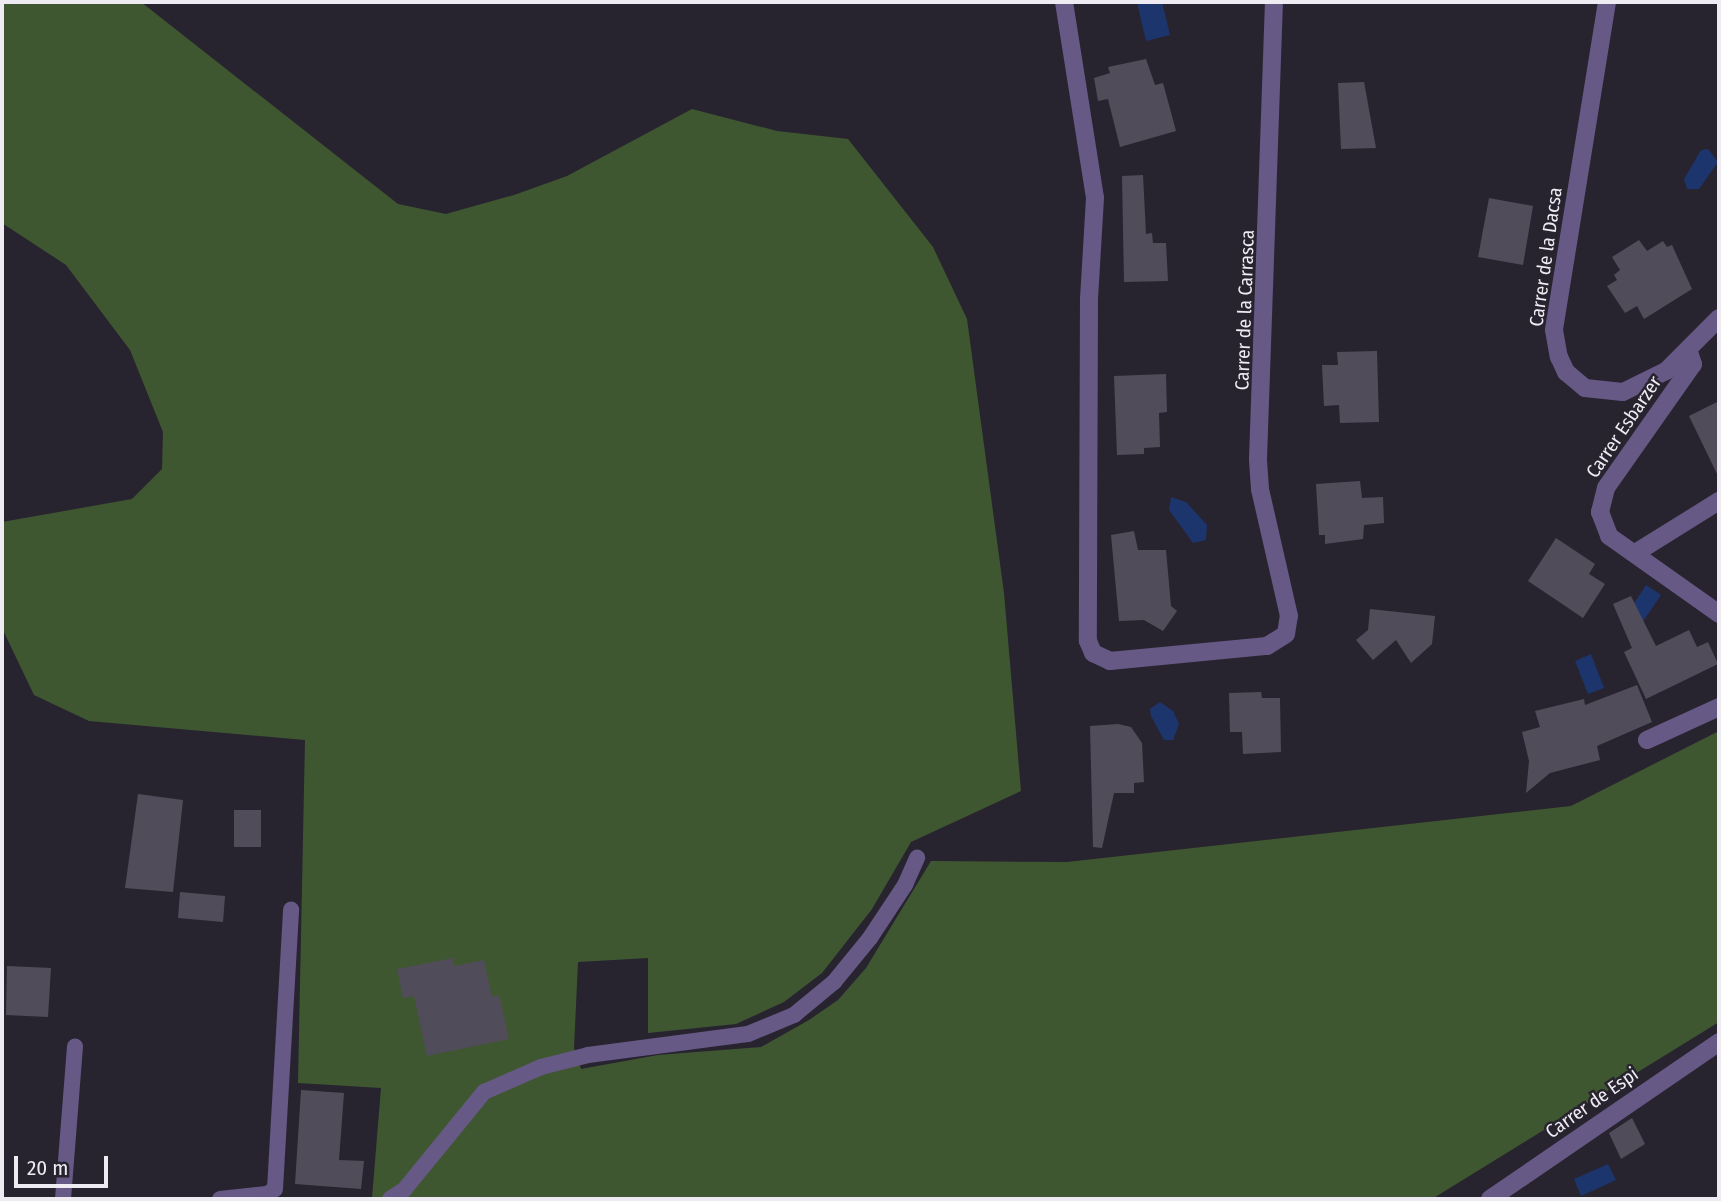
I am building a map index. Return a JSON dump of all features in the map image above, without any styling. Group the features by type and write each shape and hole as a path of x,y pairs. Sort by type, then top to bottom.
{"street":[{"name":"Carrer de la Carrasca","path":"1064,2 1095,198 1089,298 1090,649 1110,661 1267,646 1286,635 1289,616 1261,489 1258,459 1274,2"},
{"name":"Carrer de la Dacsa","path":"1607,2 1554,330 1559,357 1575,382 1598,393 1611,393 1650,382 1689,352 1719,318"},
{"name":"Carrer Esbarzer","path":"1689,352 1693,364 1600,501 1602,525 1609,536 1637,552 1719,614"},
{"path":"1637,552 1719,501"},
{"path":"1647,740 1719,707"},
{"name":"Carrer de Espi","path":"1490,1199 1719,1042"}],"lane":[{"path":"390,1199 404,1190 484,1091 541,1067 588,1055 748,1034 794,1015 834,982 870,938 905,885 917,858"},
{"path":"220,1199 267,1194 277,1179 291,909"},
{"path":"63,1199 75,1046"}],"green space":[{"path":"2,2 141,2 398,204 446,214 514,195 567,176 692,109 777,131 848,139 933,247 967,319 1004,593 1021,791 911,842 872,909 822,973 784,1002 736,1024 648,1033 648,958 578,962 574,1048 581,1069 658,1055 761,1047 809,1020 838,1000 866,968 931,861 1067,862 1571,806 1719,731 1719,1022 1432,1199 368,1199 372,1198 381,1088 298,1083 305,740 89,721 34,695 2,628 2,522 132,499 162,469 163,432 130,350 66,265 2,223"}],"water":[{"path":"1137,2 1162,2 1170,35 1146,41"},
{"path":"1708,149 1718,162 1699,189 1687,189 1684,179 1701,150"},
{"path":"1171,497 1186,502 1207,525 1206,540 1193,543 1169,510"},
{"path":"1646,585 1661,595 1642,623 1627,614"},
{"path":"1591,654 1604,688 1588,694 1575,661"},
{"path":"1160,702 1173,711 1179,724 1173,740 1164,740 1151,716 1150,709"},
{"path":"1608,1164 1616,1180 1581,1196 1574,1179"}],"building":[{"path":"1146,59 1155,85 1163,83 1176,131 1120,147 1108,99 1098,101 1094,78 1110,73 1108,67"},
{"path":"1364,82 1376,148 1341,149 1338,83"},
{"path":"1143,175 1146,234 1152,233 1153,243 1166,243 1168,281 1124,282 1122,176"},
{"path":"1489,198 1533,206 1523,265 1478,257"},
{"path":"1639,240 1647,251 1663,241 1667,247 1672,245 1692,289 1644,319 1637,306 1625,313 1607,286 1617,280 1614,275 1620,270 1612,257"},
{"path":"1377,351 1379,422 1340,423 1339,405 1324,406 1322,365 1338,365 1337,352"},
{"path":"1166,374 1167,412 1159,413 1160,447 1144,448 1144,454 1117,455 1114,376"},
{"path":"1719,401 1719,478 1689,416"},
{"path":"1360,481 1362,498 1383,497 1384,523 1364,525 1363,539 1325,544 1325,535 1319,535 1316,484"},
{"path":"1134,531 1138,550 1166,550 1171,606 1177,611 1163,631 1144,620 1119,621 1111,535"},
{"path":"1556,538 1595,564 1589,574 1605,584 1583,618 1528,581"},
{"path":"1631,596 1656,646 1689,630 1697,647 1708,642 1718,664 1646,699 1624,652 1632,648 1613,604"},
{"path":"1370,609 1435,616 1432,644 1411,663 1396,640 1373,660 1356,640 1368,630"},
{"path":"1637,685 1652,722 1597,746 1600,760 1550,773 1526,793 1529,761 1522,732 1540,727 1535,711 1584,699 1585,705"},
{"path":"1261,692 1262,698 1280,698 1281,752 1243,754 1242,732 1230,732 1229,693"},
{"path":"1118,724 1131,727 1142,743 1144,782 1134,783 1134,793 1114,793 1102,848 1093,847 1090,726"},
{"path":"138,794 183,800 173,892 125,888"},
{"path":"234,810 261,810 261,847 234,847"},
{"path":"180,892 225,896 223,922 178,918"},
{"path":"453,958 454,966 484,960 492,997 499,995 509,1039 427,1056 414,996 403,998 397,969"},
{"path":"7,966 51,968 48,1017 6,1015"},
{"path":"301,1090 344,1093 339,1160 364,1161 361,1189 295,1184"},
{"path":"1632,1118 1645,1144 1621,1159 1609,1133"}]}
